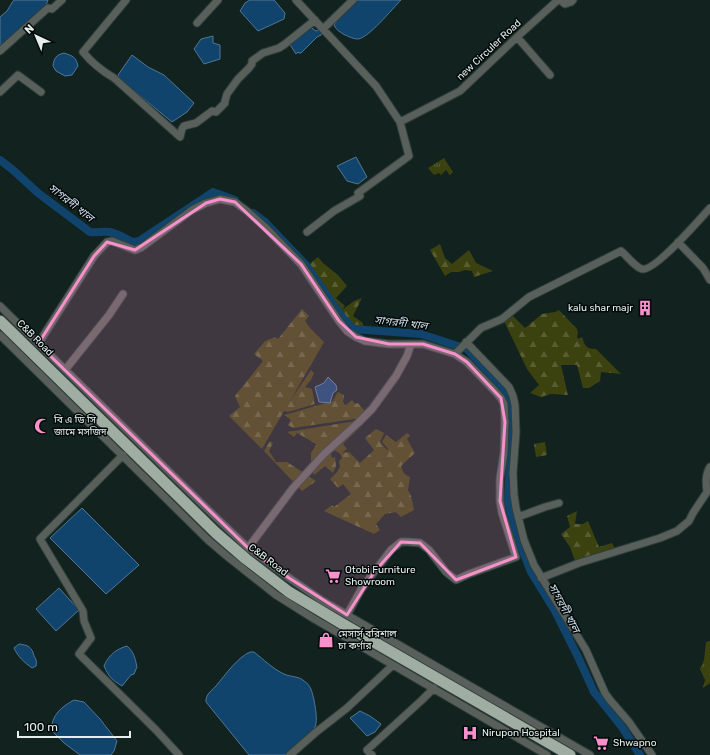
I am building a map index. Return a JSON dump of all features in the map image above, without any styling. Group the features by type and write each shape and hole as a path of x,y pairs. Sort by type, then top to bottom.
{"highway":[{"name":"C&B Road","path":"0,321 216,534 246,559 290,592 341,623 570,755"}],"street":[{"path":"0,51 48,8 52,9 62,0"},
{"path":"126,0 83,52 89,60 114,78 180,137 184,126 196,123 212,111 216,112 224,104 227,94 238,79 250,68 252,61 263,52 279,48 315,20"},
{"path":"197,23 218,0 223,0"},
{"path":"296,0 376,86 400,122 409,156 358,193 360,196 334,212 307,232"},
{"path":"323,29 353,0"},
{"name":"new Circuler Road","path":"400,122 460,91 559,0 565,4 573,0"},
{"path":"517,37 550,75"},
{"path":"0,92 18,75 41,92"},
{"path":"38,344 94,256 107,242 112,241 135,250 142,247 192,210 220,198 235,202 247,211 287,249 308,272 338,320 356,338 383,343 423,344 455,354 467,362 486,380 504,404 504,453 500,479 500,501 502,513 516,557 456,580 446,572 429,550 420,543 400,542 391,550 362,588 347,615"},
{"path":"455,354 481,328 502,319 529,297 621,251 642,270 646,269 665,255 710,208"},
{"path":"678,242 703,268 710,280"},
{"path":"65,370 109,315 123,294"},
{"path":"0,306 248,548 321,600 590,755"},
{"path":"0,336 208,540 276,595 547,755"},
{"path":"466,342 509,387 513,396 515,405 516,432 513,488 518,517 531,559 541,578 565,614 586,650 605,692 629,722 652,755"},
{"path":"248,548 293,488 324,454 372,409 396,376 407,356 411,344"},
{"path":"123,455 40,540 83,611 84,621 91,638 79,654 156,730 179,755"},
{"path":"541,578 579,563 660,538 677,531 689,521 707,492 707,472 710,467"},
{"path":"518,517 559,503"},
{"path":"290,755 347,708 394,665"},
{"path":"372,755 367,750 434,688"}],"highlighted area":[{"path":"220,199 235,202 301,264 339,321 356,337 389,344 423,344 455,354 467,362 501,398 505,422 500,501 516,557 456,580 420,543 401,542 375,571 347,615 289,578 248,548 38,344 94,256 107,242 135,250 206,203"}],"green space":[{"path":"444,158 453,172 450,175 446,170 441,175 439,173 434,175 428,168"},
{"path":"440,244 445,258 452,264 469,250 476,263 493,271 474,277 472,271 465,270 451,272 445,276 430,250"},
{"path":"318,257 338,275 347,286 336,298 345,306 342,310 354,301 362,298 353,316 363,323 363,326 350,325 338,313 307,266"},
{"path":"302,309 309,316 305,321 324,342 290,401 311,370 314,373 311,380 305,387 312,389 315,404 288,412 284,411 262,449 229,416 240,407 235,396 263,361 254,354 265,341 275,337 278,339"},
{"path":"559,310 577,329 578,339 582,337 586,346 596,349 621,374 601,372 600,381 589,388 583,388 577,365 561,365 568,395 551,394 541,397 530,393 539,385 527,369 504,321 513,316 525,328 542,314"},
{"path":"338,392 344,395 344,404 346,405 352,400 355,404 358,403 365,411 361,418 293,428 288,425 291,420 284,415 333,401"},
{"path":"362,420 365,422 343,444 347,449 342,453 349,452 360,463 374,450 365,438 376,429 384,433 380,442 386,449 389,450 382,442 386,435 396,442 407,433 410,435 407,439 415,453 401,466 404,473 410,477 408,490 414,510 401,517 396,512 385,514 376,524 380,530 374,534 324,511 332,505 334,507 351,494 343,484 338,488 330,479 340,467 339,461 342,458 339,453 331,450 332,458 335,457 336,466 333,473 325,466 314,475 311,465 311,453 316,444 297,433 294,437 287,432"},
{"path":"270,441 273,443 269,451 276,462 287,462 316,481 302,491 264,451"},
{"path":"545,442 547,455 536,457 534,444"},
{"path":"577,511 575,524 583,524 588,521 599,547 612,543 616,550 575,561 570,547 561,534 570,527 567,516"},
{"path":"710,641 710,683 703,688 705,680 700,669 704,660 706,642"}],"water":[{"path":"15,0 48,0 46,5 0,48 0,17 7,11"},
{"path":"250,0 274,0 285,13 284,19 258,31 240,11 245,3"},
{"path":"358,0 401,0 367,34 361,38 354,39 341,33 334,25 344,12"},
{"path":"309,26 316,31 320,29 322,32 321,35 301,53 298,52 296,54 289,43"},
{"path":"213,36 213,43 220,45 220,59 204,64 194,49 201,39"},
{"path":"64,53 74,57 77,63 78,66 72,75 65,76 56,71 53,66 56,57"},
{"path":"132,55 148,67 164,75 194,103 187,112 172,122 121,82 118,75"},
{"path":"356,157 367,177 358,184 347,181 337,166"},
{"path":"328,377 336,385 337,390 333,393 330,403 319,402 315,387 324,383"},
{"path":"82,508 139,565 106,594 50,538"},
{"path":"59,588 79,610 56,631 36,609"},
{"path":"19,644 27,646 32,650 36,660 36,666 32,668 19,657 14,648"},
{"path":"127,646 133,653 137,667 134,674 131,675 122,686 111,678 104,666 113,653"},
{"path":"254,652 280,672 302,679 310,687 312,692 316,713 315,727 307,738 287,755 249,755 206,702 209,693 245,654"},
{"path":"74,700 84,702 100,719 117,741 111,755 80,755 64,743 51,730 53,720 58,712"},
{"path":"360,711 381,724 375,732 367,736 350,718"}],"waterway":[{"name":"সাগরদী খাল","path":"0,160 38,193 90,232 110,232 132,242 139,241 213,192 235,200"},
{"name":"সাগরদী খাল","path":"253,213 265,222 306,265 342,317 353,329 421,334 467,349 505,390 510,402 512,424 508,501 514,528 531,572 555,611 594,692 622,727 640,755"}],"place":[{"name":"kalu shar majr","path":"645,308"},
{"name":"বি এ ডি সি জামে মসজিদ","path":"42,426"},
{"name":"Otobi Furniture Showroom","path":"333,576"},
{"name":"মেসার্স বরিশাল চা কর্ণার","path":"326,640"},
{"name":"Nirupon Hospital","path":"470,733"},
{"name":"Shwapno","path":"601,743"}]}
